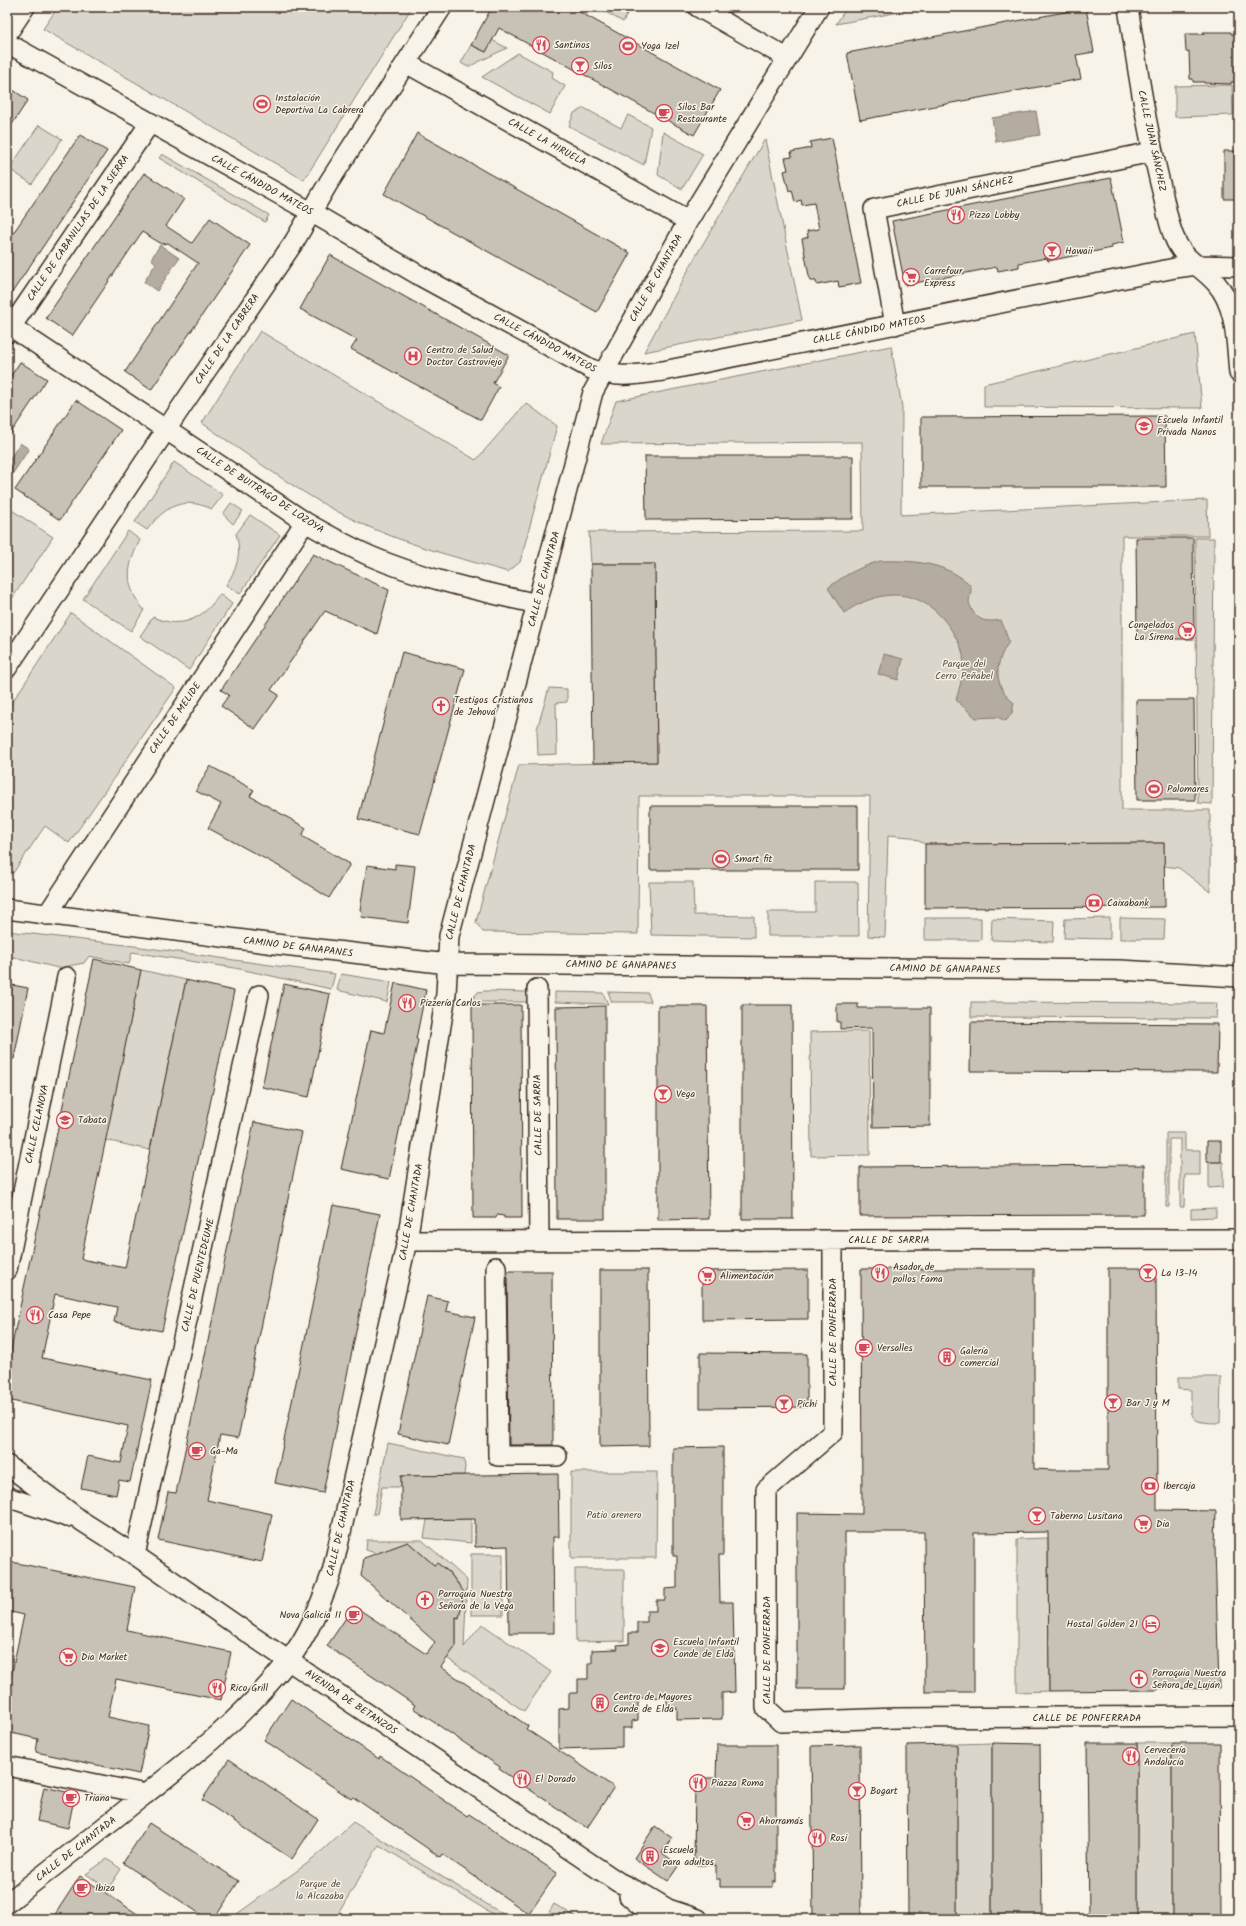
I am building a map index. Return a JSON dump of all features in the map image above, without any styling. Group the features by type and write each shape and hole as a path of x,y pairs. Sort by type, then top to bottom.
{"street":[{"path":"7,34 25,7"},
{"name":"CALLE DE LA CABRERA","path":"7,668 294,242 311,212 442,7"},
{"path":"698,7 787,58"},
{"name":"CALLE DE CHANTADA","path":"7,1903 213,1740 289,1660 311,1624 322,1600 332,1572 407,1241 446,994 450,936 593,392 688,221 819,7"},
{"name":"CALLE JUAN SÁNCHEZ","path":"1128,7 1138,77 1152,152 1173,235 1180,250 1216,283 1230,307 1234,326 1239,373"},
{"name":"CALLE CÁNDIDO MATEOS","path":"7,43 311,212 428,280 591,368 603,373 624,377 663,371 1152,272 1197,265 1239,266"},
{"name":"CALLE LA HIRUELA","path":"406,63 688,221"},
{"name":"CALLE DE CABANILLAS DE LA SIERRA","path":"8,328 150,123"},
{"name":"CALLE DE JUAN SÁNCHEZ","path":"894,324 874,209 1152,152"},
{"name":"CALLE DE BUITRAGO DE LOZOYA","path":"8,328 305,522 365,554 399,567 473,589 537,604"},
{"name":"CALLE DE MELIDE","path":"47,914 305,522"},
{"name":"CAMINO DE GANAPANES","path":"7,909 305,948 448,964 1120,970 1239,977"},
{"name":"CALLE CELANOVA","path":"7,1270 67,977"},
{"name":"CALLE DE SARRIA","path":"537,989 539,1241"},
{"name":"CALLE DE PUENTEDEUME","path":"135,1555 259,996"},
{"name":"CALLE DE SARRIA","path":"407,1241 1239,1239"},
{"name":"CALLE DE PONFERRADA","path":"833,1240 833,1432 766,1490 766,1708 781,1722 904,1718 1239,1716"},
{"path":"496,1267 498,1456 557,1456"},
{"name":"AVENIDA DE BETANZOS","path":"7,1465 83,1522 135,1555 618,1882 668,1909 698,1919"},
{"name":"AVENIDA DE BETANZOS","path":"7,1497 83,1522"},
{"path":"7,1766 146,1794"},
{"name":"AVENIDA DE BETANZOS","path":"618,1882 628,1896 656,1919"}],"green space":[{"name":"Instalación Deportiva La Cabrera","path":"58,7 412,7 304,180 43,29"},
{"path":"597,7 631,7 623,22"},
{"path":"847,7 926,7 836,24"},
{"path":"492,40 507,48 468,67 461,63 471,45 486,52"},
{"path":"518,53 553,72 552,78 565,86 550,114 482,77"},
{"path":"1232,85 1233,115 1175,117 1175,86"},
{"path":"584,108 621,128 628,115 651,127 644,165 569,126 574,113"},
{"path":"39,125 62,139 32,184 9,169"},
{"path":"663,132 703,154 682,189 658,175"},
{"path":"765,139 802,320 644,352 697,254"},
{"path":"162,154 269,215 265,222 159,158"},
{"path":"260,331 476,460 526,403 557,426 520,562 508,572 416,545 386,534 337,511 314,498 268,469 202,423"},
{"path":"1195,334 1202,408 984,407 984,384"},
{"name":"Parque del Cerro Peñabel","path":"891,346 902,407 901,515 1207,500 1208,536 1122,536 1122,810 1210,810 1210,892 1179,868 1164,866 1164,843 925,844 910,837 888,835 885,937 868,936 870,796 639,796 638,934 483,932 476,922 519,765 657,762 655,564 591,564 589,532 863,531 862,442 601,444 616,401"},
{"path":"174,462 223,495 212,509 192,503 175,506 168,509 147,530 135,522"},
{"path":"231,503 243,511 233,524 223,514"},
{"path":"7,507 53,537 7,606"},
{"path":"250,515 280,535 240,594 226,585 236,567 239,548 236,534"},
{"path":"128,531 140,540 132,559 129,576 133,592 144,610 131,631 83,599"},
{"path":"1195,538 1214,538 1212,804 1198,803"},
{"path":"220,594 232,604 189,670 140,636 153,617 164,621 173,622 191,620 206,610"},
{"path":"71,613 176,688 69,843 45,826 13,873 7,869 7,710"},
{"path":"549,688 567,689 567,702 556,703 557,754 538,755 537,729"},
{"path":"649,882 693,882 694,915 754,916 754,937 651,935"},
{"path":"815,882 858,882 859,936 768,936 768,912 815,912"},
{"path":"925,918 981,918 981,940 925,940"},
{"path":"1110,918 1110,939 1064,938 1065,919"},
{"path":"1120,918 1165,919 1164,939 1120,939"},
{"path":"992,919 1054,921 1053,942 991,940"},
{"path":"7,931 134,946 335,974 331,989 235,968 132,952 129,964 89,956 84,963 58,968 14,957 7,959"},
{"path":"141,970 186,980 150,1150 105,1140"},
{"path":"341,974 391,982 387,1002 337,990"},
{"path":"478,992 529,992 529,1002 474,1002 473,998"},
{"path":"555,992 603,993 608,1004 555,1002"},
{"path":"608,992 648,993 651,1002 612,1002"},
{"path":"971,1002 1217,1003 1216,1018 971,1017"},
{"path":"869,1031 870,1155 811,1156 810,1032"},
{"path":"1166,1133 1185,1133 1185,1150 1200,1150 1200,1175 1185,1175 1184,1207 1180,1207 1180,1139 1169,1139 1169,1207 1166,1207"},
{"path":"1209,1162 1223,1162 1223,1187 1209,1188"},
{"path":"1216,1208 1216,1217 1191,1218 1191,1209"},
{"path":"1178,1377 1221,1377 1220,1423 1202,1422 1194,1417 1191,1407 1191,1390 1178,1389"},
{"path":"388,1443 464,1459 464,1475 401,1476 401,1487 382,1487 377,1514 373,1514"},
{"name":"Patio arenero","path":"571,1472 657,1472 656,1558 571,1558"},
{"path":"471,1519 471,1543 424,1538 427,1520"},
{"path":"1048,1538 1049,1691 1017,1692 1017,1539"},
{"path":"367,1540 422,1540 467,1580 464,1647 482,1624 551,1672 524,1711 438,1652 456,1646 456,1617 459,1618 464,1592 456,1590 459,1584 449,1572 437,1563 434,1565 408,1542 378,1554 366,1550"},
{"path":"471,1554 503,1554 503,1615 471,1615"},
{"path":"575,1569 624,1569 624,1641 576,1642"},
{"path":"992,1743 992,1919 957,1919 957,1744"},
{"path":"1137,1743 1172,1743 1172,1919 1137,1919"},
{"name":"Parque de la Alcazaba","path":"353,1822 511,1919 501,1919 379,1845 335,1919 230,1919 312,1860"},
{"path":"107,1859 121,1869 108,1889 86,1874"},
{"path":"554,1904 580,1919 565,1919 557,1914 553,1919 545,1919"}],"shaded area":[{"path":"1036,111 1040,135 996,142 992,118"},
{"path":"160,245 179,258 157,291 144,282 156,263 151,259"},
{"path":"20,443 29,449 13,473 7,469 7,463"},
{"path":"880,561 914,562 937,566 948,570 958,575 969,584 971,591 969,603 972,610 978,617 988,621 1001,620 1009,642 1000,658 998,666 999,682 1007,696 1014,703 1012,713 1006,721 997,717 976,718 956,700 963,672 962,651 950,628 939,615 927,605 914,598 901,595 887,596 858,604 844,613 828,588 852,572"},
{"path":"884,654 903,659 898,680 878,674"}],"building":[{"path":"492,7 571,7 720,90 694,135 499,28 486,52 471,45"},
{"path":"1086,8 1094,52 1076,55 1081,79 860,120 847,53"},
{"path":"1203,32 1231,32 1231,34 1239,34 1239,82 1231,82 1231,84 1204,83 1193,82 1193,79 1190,79 1189,51 1186,52 1185,34 1204,34"},
{"path":"7,86 28,100 7,132"},
{"path":"417,133 630,253 597,312 384,194"},
{"path":"80,135 107,151 7,300 7,242"},
{"path":"832,138 861,283 839,287 838,281 817,285 816,281 810,281 802,239 808,237 807,231 819,229 814,203 802,205 801,200 795,202 792,190 789,191 784,171 788,170 785,158 792,157 791,152 811,148 810,142"},
{"path":"1224,151 1239,151 1239,199 1224,199"},
{"path":"144,173 184,199 166,226 192,243 210,218 250,245 151,390 125,372 198,263 168,243 162,244 142,232 72,336 46,318"},
{"path":"1111,178 1124,242 1112,245 1112,248 1048,261 1047,258 1019,263 1019,267 998,271 997,267 905,285 892,221"},
{"path":"330,255 509,355 493,383 499,387 481,420 351,349 357,340 300,309"},
{"path":"20,362 47,379 7,439 7,382"},
{"path":"76,400 121,430 60,520 15,490"},
{"path":"1165,416 1166,487 921,487 921,417"},
{"path":"645,456 853,456 853,519 646,520"},
{"path":"1136,538 1193,538 1194,639 1137,639"},
{"path":"313,554 389,590 377,634 325,611 271,690 279,695 255,729 221,706 229,695 221,690"},
{"path":"591,564 655,564 657,762 593,763"},
{"path":"402,652 465,669 420,834 358,819"},
{"path":"1136,700 1194,700 1195,800 1137,800"},
{"path":"210,766 254,790 250,796 306,828 302,836 350,864 329,898 282,868 208,828 221,804 196,791"},
{"path":"650,806 858,806 858,870 650,870"},
{"path":"1164,843 1165,907 925,908 925,844"},
{"path":"395,864 415,866 408,923 361,917 362,911 360,910 367,865 395,869"},
{"path":"94,959 141,970 81,1259 125,1268 186,980 234,991 162,1331 114,1322 117,1307 55,1294 42,1358 152,1380 130,1482 119,1480 116,1495 81,1488 88,1456 121,1463 128,1426 7,1400 7,1371 14,1335"},
{"path":"395,983 426,990 416,1039 418,1040 389,1179 341,1169 371,1030 384,1033"},
{"path":"284,984 330,994 309,1097 262,1087"},
{"path":"12,985 28,988 14,1059 7,1059 7,1010"},
{"path":"837,1004 858,1004 858,1008 930,1008 930,1126 873,1127 872,1028 840,1029 840,1022 837,1022"},
{"path":"472,1005 521,1005 522,1218 504,1218 504,1216 497,1215 496,1218 473,1218"},
{"path":"742,1005 792,1005 793,1219 742,1219"},
{"path":"605,1006 605,1219 557,1219 556,1007"},
{"path":"658,1006 707,1006 709,1219 658,1220"},
{"path":"971,1022 1218,1024 1217,1072 970,1071"},
{"path":"254,1122 302,1132 238,1438 220,1435 207,1500 272,1514 262,1562 158,1540 168,1492 176,1493"},
{"path":"1207,1141 1221,1141 1221,1162 1207,1162"},
{"path":"1144,1165 1144,1215 860,1216 860,1167"},
{"path":"333,1205 380,1214 323,1493 275,1483"},
{"path":"1108,1268 1156,1268 1157,1510 1216,1511 1215,1547 1219,1689 1158,1688 1158,1690 1049,1691 1048,1532 974,1533 974,1692 925,1692 924,1532 845,1532 845,1689 797,1689 797,1513 862,1514 861,1269 1034,1269 1034,1469 1108,1470"},
{"path":"600,1270 648,1270 649,1446 600,1447"},
{"path":"808,1270 808,1319 702,1320 702,1271"},
{"path":"507,1271 552,1271 553,1445 509,1445"},
{"path":"427,1296 448,1301 446,1311 475,1317 448,1445 398,1434"},
{"path":"700,1353 807,1354 807,1407 700,1408"},
{"path":"723,1447 723,1555 719,1555 720,1602 733,1602 735,1692 722,1693 722,1719 677,1720 677,1708 667,1708 667,1697 638,1698 638,1720 632,1721 632,1728 622,1728 622,1747 559,1749 559,1709 569,1708 569,1693 578,1693 578,1679 588,1679 588,1663 592,1663 592,1650 618,1649 617,1645 629,1644 629,1633 637,1633 637,1622 647,1622 647,1611 656,1611 656,1600 665,1600 665,1589 677,1588 677,1556 673,1556 673,1448"},
{"path":"558,1474 559,1537 553,1537 554,1633 509,1633 508,1546 475,1547 475,1519 401,1520 401,1476"},
{"path":"408,1542 434,1565 437,1563 449,1572 464,1592 459,1618 456,1617 456,1646 441,1667 528,1726 526,1729 614,1787 587,1828 499,1769 500,1767 413,1708 415,1705 327,1646 354,1606 426,1654 435,1642 361,1576 364,1558"},
{"path":"7,1561 135,1587 127,1630 231,1652 221,1700 116,1679 108,1717 149,1726 139,1774 36,1752 38,1739 7,1732 7,1681 10,1681 24,1615 7,1611"},
{"path":"291,1699 379,1759 380,1756 467,1816 469,1814 557,1873 529,1914 442,1854 440,1857 353,1797 351,1799 264,1740"},
{"path":"992,1743 1040,1744 1042,1919 992,1919"},
{"path":"1087,1743 1137,1743 1137,1919 1089,1919"},
{"path":"1172,1743 1220,1743 1221,1919 1172,1919"},
{"path":"957,1744 957,1919 908,1919 907,1745"},
{"name":"Ahorramás","path":"717,1745 776,1745 776,1882 773,1882 773,1887 720,1887 720,1879 716,1879 716,1865 694,1865 695,1778 716,1778"},
{"path":"860,1745 861,1919 813,1919 811,1746"},
{"path":"229,1759 318,1819 292,1859 202,1800"},
{"path":"44,1787 75,1794 68,1828 37,1821"},
{"path":"149,1823 239,1881 214,1919 208,1919 123,1863"},
{"name":"Escuela para adultos","path":"655,1826 672,1838 662,1853 679,1865 668,1881 634,1858"},
{"path":"80,1876 145,1919 52,1919"}],"place":[{"name":"Santinos","path":"541,45"},
{"name":"Yoga Izel","path":"628,46"},
{"name":"Silos","path":"580,66"},
{"name":"Instalación Deportiva La Cabrera","path":"262,104"},
{"name":"Silos Bar Restaurante","path":"664,113"},
{"name":"Pizza Lobby","path":"956,215"},
{"name":"Hawaii","path":"1052,251"},
{"name":"Carrefour Express","path":"911,277"},
{"name":"Centro de Salud Doctor Castroviejo","path":"413,356"},
{"name":"Escuela Infantil Privada Nanos","path":"1144,426"},
{"name":"Congelados La Sirena","path":"1187,631"},
{"name":"Testigos Cristianos de Jehová","path":"441,706"},
{"name":"Palomares","path":"1154,789"},
{"name":"Smart fit","path":"721,859"},
{"name":"Caixabank","path":"1094,903"},
{"name":"Pizzería Carlos","path":"407,1003"},
{"name":"Vega","path":"663,1094"},
{"name":"Tábata","path":"65,1120"},
{"name":"Asador de pollos Fama","path":"880,1273"},
{"name":"La 13-14","path":"1148,1273"},
{"name":"Alimentación","path":"707,1276"},
{"name":"Casa Pepe","path":"35,1315"},
{"name":"Versalles","path":"864,1348"},
{"name":"Galería comercial","path":"947,1357"},
{"name":"Bar J y M","path":"1113,1403"},
{"name":"Pichi","path":"784,1404"},
{"name":"Ga-Ma","path":"197,1451"},
{"name":"Ibercaja","path":"1150,1486"},
{"name":"Taberna Lusitana","path":"1037,1516"},
{"name":"Dia","path":"1143,1524"},
{"name":"Parroquia Nuestra Señora de la Vega","path":"425,1600"},
{"name":"Nova Galicia II","path":"354,1615"},
{"name":"Hostal Golden 21","path":"1151,1624"},
{"name":"Escuela Infantil Conde de Elda","path":"660,1648"},
{"name":"Dia Market","path":"68,1657"},
{"name":"Parroquia Nuestra Señora de Luján","path":"1139,1679"},
{"name":"Rico Grill","path":"217,1688"},
{"name":"Centro de Mayores Conde de Elda","path":"600,1703"},
{"name":"Cervecería Andalucía","path":"1131,1756"},
{"name":"El Dorado","path":"522,1779"},
{"name":"Piazza Roma","path":"698,1783"},
{"name":"Bogart","path":"857,1791"},
{"name":"Triana","path":"71,1798"},
{"name":"Ahorramás","path":"746,1821"},
{"name":"Rosi","path":"817,1838"},
{"name":"Escuela para adultos","path":"650,1856"},
{"name":"Ibiza","path":"82,1888"}]}
